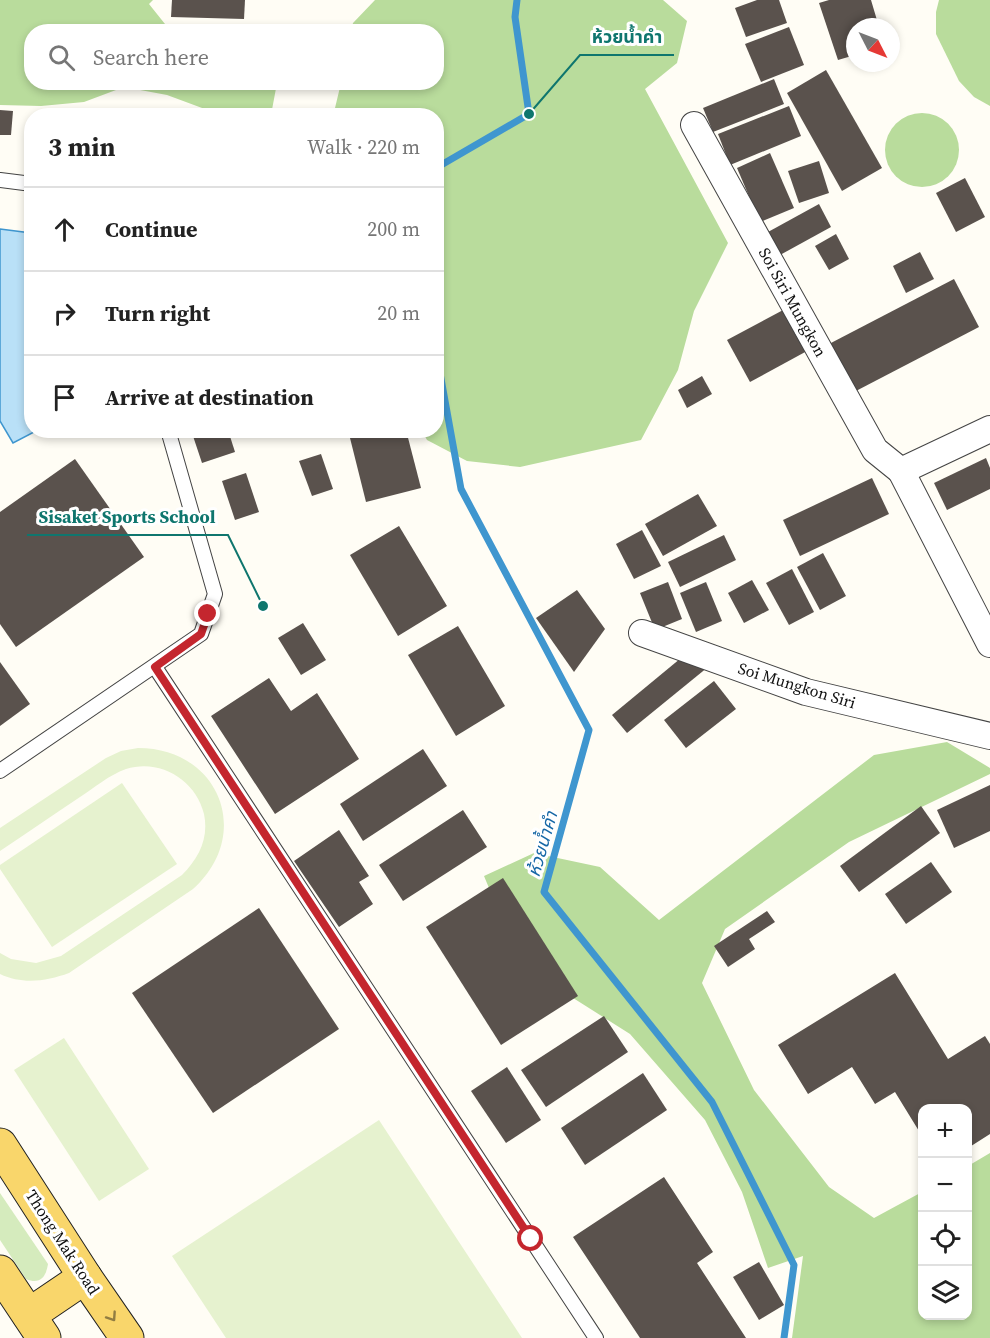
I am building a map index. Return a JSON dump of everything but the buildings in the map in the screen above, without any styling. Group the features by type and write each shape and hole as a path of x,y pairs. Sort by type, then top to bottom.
{"main road":[{"name":"Thong Mak Road","path":"0,1144 127,1338"},
{"path":"0,1272 37,1327 85,1277"}],"street":[{"name":"Soi Siri Mungkon","path":"694,125 875,450 901,471"},
{"path":"990,429 901,471 990,644"},
{"name":"Soi Mungkon Siri","path":"642,633 806,692 990,736"}],"lane":[{"path":"0,180 24,183"},
{"path":"0,771 201,634 215,594 170,438"},
{"path":"155,667 596,1338"}],"green space":[{"path":"0,0 153,0 149,4 165,24 24,24 24,90 116,90 84,102 41,106 0,105"},
{"path":"375,0 663,0 687,21 677,63 645,89 728,243 694,311 678,370 641,440 520,467 467,461 427,440 426,438 444,438 444,108 335,108 339,90 444,90 444,24 353,23"},
{"path":"939,0 990,0 990,106 974,97 959,81 936,34 936,12"},
{"path":"140,90 276,90 272,108 202,108 167,95"},
{"path":"922,113 943,119 953,129 959,150 953,171 943,181 922,187 901,181 891,171 885,150 891,129 901,119"},
{"path":"947,742 990,768 990,774 849,842 725,929 702,983 754,1090 829,1187 874,1218 918,1194 918,1320 972,1320 972,1164 990,1153 990,1338 792,1338 803,1256 768,1268 742,1192 705,1120 630,1034 521,965 484,876 534,853 600,867 659,920 874,755"},
{"path":"138,748 166,752 189,762 207,778 219,798 224,820 222,844 211,867 193,889 69,973 35,981 17,980 0,974 0,953 11,959 36,963 61,956 182,875 198,855 204,839 205,823 200,802 193,791 185,782 164,769 139,766 126,769 108,778 0,851 0,828 106,758 121,751"},
{"path":"122,783 177,864 52,947 0,869 0,865"},
{"path":"64,1038 149,1169 99,1201 14,1070"},
{"path":"379,1120 522,1338 226,1338 172,1256"},
{"path":"0,1193 48,1264 42,1279 31,1281 26,1279 0,1240"}],"water":[{"path":"0,229 24,232 24,437 13,443 0,421"}],"waterway":[{"name":"ห้วยน้ำคำ","path":"444,163 529,114 515,17 517,0"},
{"name":"ห้วยน้ำคำ","path":"444,395 461,489 589,730 544,892 712,1102 794,1265 784,1338"}],"place":[{"name":"ห้วยน้ำคำ","path":"529,114"},
{"name":"Sisaket Sports School","path":"263,606"}],"route":[{"path":"208,614 201,634 155,667 531,1239"}]}
